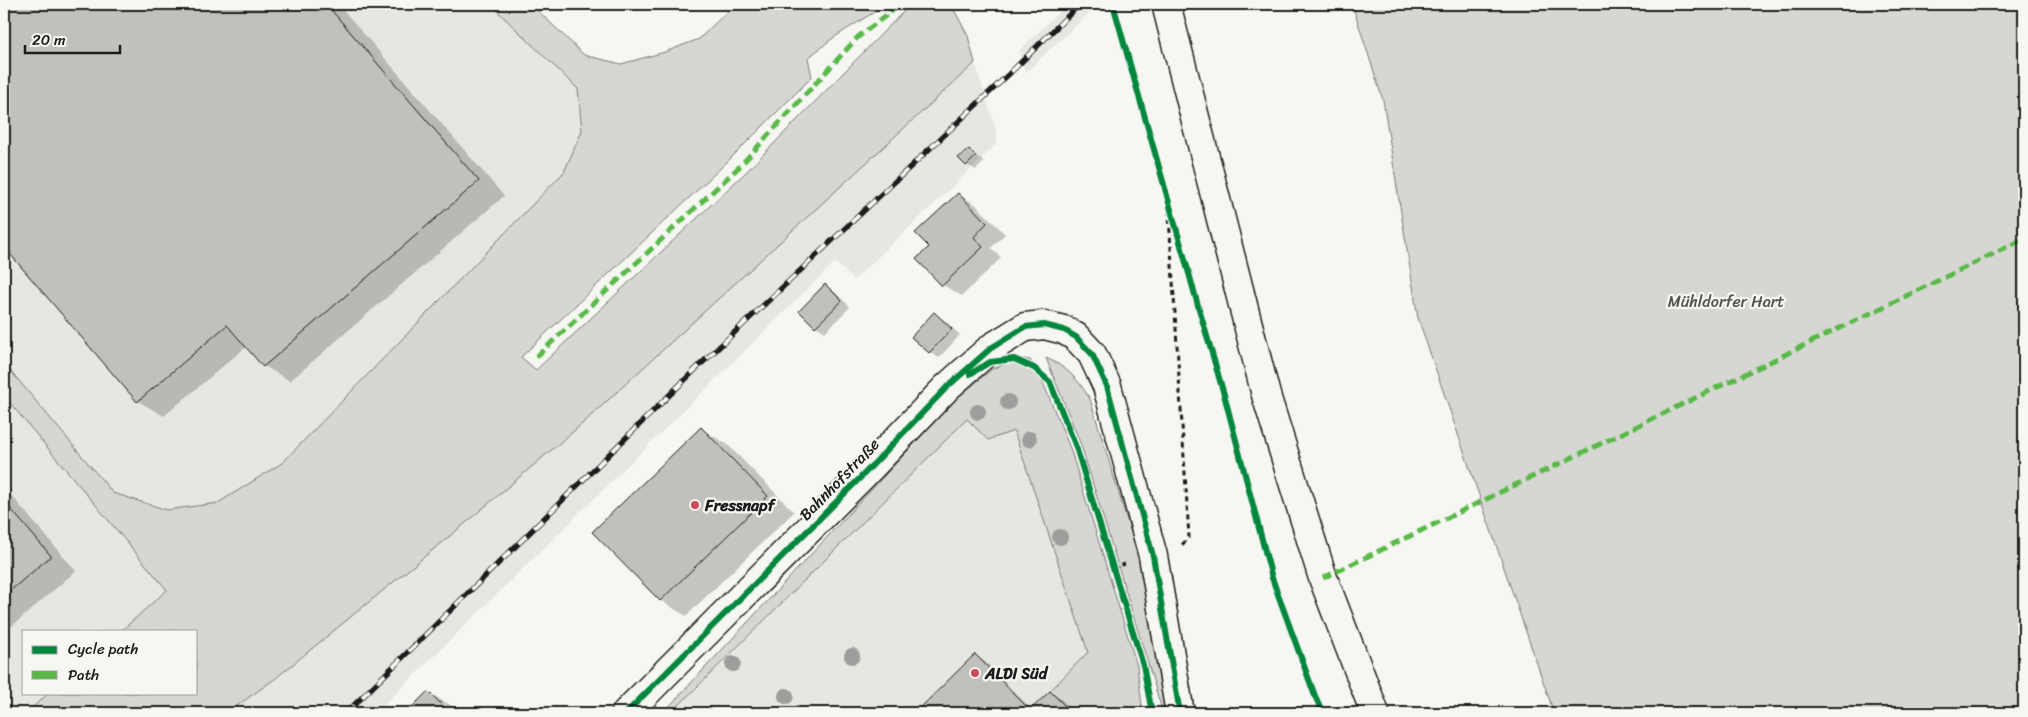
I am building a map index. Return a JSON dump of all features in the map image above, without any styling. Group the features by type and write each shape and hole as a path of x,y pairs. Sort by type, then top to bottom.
{"street":[{"path":"1166,4 1266,395 1323,578 1375,713"},
{"name":"Bahnhofstraße","path":"626,713 857,481 947,387 991,348 1025,327 1044,325 1064,330 1076,337 1092,354 1107,386 1153,556 1180,713"}],"path":[{"path":"1113,568 1179,548 1189,537 1168,201"}],"shaded area":[{"path":"4,4 490,4 578,89 582,131 564,172 282,463 218,503 167,510 113,493 4,363"},
{"path":"1067,4 1099,4 1025,73 1019,51"},
{"path":"975,63 997,133 996,145 854,280 835,262 376,713 227,713 276,678 582,424"},
{"path":"4,396 168,590 122,630 22,630 22,694 48,694 26,713 4,713"},
{"path":"967,419 1014,431 1088,652 1050,690 1072,713 672,713"}],"green space":[{"path":"490,4 531,4 584,55 621,64 665,52 699,39 735,4 887,4 833,38 808,58 812,77 728,161 521,357 536,370 746,172 905,10 916,4 951,4 968,36 975,63 582,424 462,526 276,678 227,713 26,713 48,694 198,694 198,630 122,630 167,590 4,396 4,363 113,493 167,510 218,503 282,463 564,172 582,131 578,89"},
{"name":"Mühldorfer Hart","path":"1352,4 2024,4 2024,713 1554,713 1418,318 1383,100"},
{"path":"1019,358 1030,360 1037,368 1070,448 1137,666 1143,713 1072,713 1050,691 1088,652 1014,431 988,440 967,419 671,713 663,713 955,400 992,369"},
{"path":"1046,358 1060,365 1071,374 1090,399 1186,713 1163,713 1081,445"}],"building":[{"path":"4,4 326,4 479,181 263,367 227,325 137,402 4,247"},
{"path":"969,149 976,156 966,166 958,158"},
{"path":"958,193 987,223 974,237 983,247 942,286 916,259 929,247 915,233"},
{"path":"825,284 842,301 815,327 799,311"},
{"path":"934,312 952,329 929,353 911,337"},
{"path":"701,427 768,496 660,601 592,532"},
{"path":"4,501 51,556 4,596"},
{"name":"ALDI Süd","path":"975,654 1030,710 1050,691 1072,713 915,713"},
{"path":"428,691 450,713 406,713"}],"railway":[{"path":"346,713 701,364 1009,74 1080,4"}],"marked path":[{"path":"536,357 740,166 858,37 901,4"},
{"path":"1323,578 2024,239"}],"cycle path":[{"path":"1113,4 1225,398 1272,578 1323,713"},
{"path":"626,713 864,474 947,387 991,348 1025,327 1044,325 1064,330 1076,337 1092,354 1107,386 1153,556 1180,713"},
{"path":"970,374 990,362 1014,359 1034,368 1050,382 1076,447 1143,665 1152,713"}],"place":[{"name":"Fressnapf","path":"695,505"},
{"name":"ALDI Süd","path":"975,673"}]}
